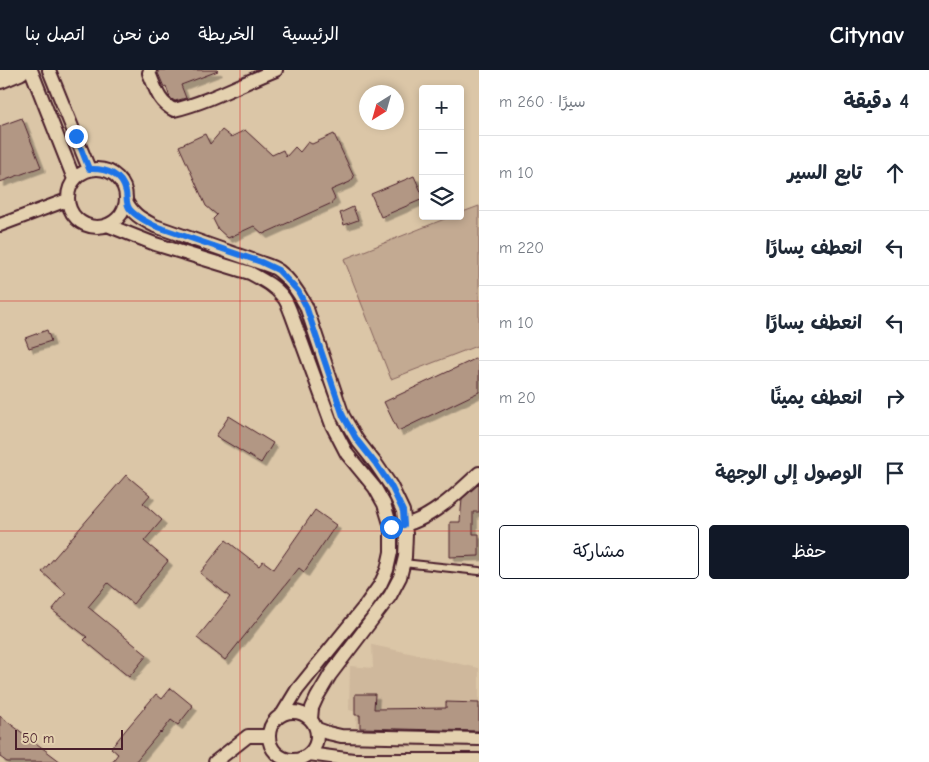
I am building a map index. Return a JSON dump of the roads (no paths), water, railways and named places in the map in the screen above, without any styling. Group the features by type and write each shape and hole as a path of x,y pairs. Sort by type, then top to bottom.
{"main road":[{"path":"0,78 19,70"}],"street":[{"path":"31,70 74,179"},
{"path":"49,70 89,169"},
{"path":"150,70 149,73 165,106 174,110 192,106 276,70"},
{"path":"99,168 108,170 122,183 126,192 124,209 120,216 107,225 89,226 81,222 74,216 67,200 70,185 74,179 89,169 99,168"},
{"path":"0,224 67,200"},
{"path":"126,201 130,210 155,226 261,262 278,270 289,280 298,291 306,306 343,416 357,440 391,486 403,511 406,534 405,557 400,577 390,596 330,675 317,697 312,708 318,736 317,743 314,749 302,759"},
{"path":"107,225 155,244 250,274 264,280 284,298 332,426 347,454 376,488 384,504 391,527 391,552 380,585 297,690 283,714"},
{"path":"391,527 404,525 430,514 457,494 479,474"},
{"path":"479,739 341,736 328,734 303,713 293,711 277,717 270,728 269,736 278,758 291,760 479,760"},
{"path":"215,762 248,736 269,736"}],"lane":[{"path":"403,563 479,572"}]}
